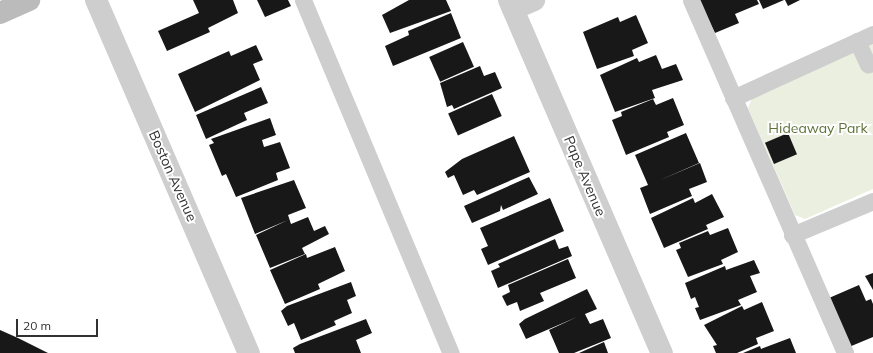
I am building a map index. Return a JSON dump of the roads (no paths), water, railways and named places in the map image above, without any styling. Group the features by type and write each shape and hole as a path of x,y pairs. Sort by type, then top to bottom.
{"street":[{"path":"0,13 29,0"},
{"name":"Boston Avenue","path":"96,0 249,353"},
{"path":"511,5 534,0"},
{"name":"Pape Avenue","path":"511,5 662,353"}],"lane":[{"path":"303,0 451,353"},
{"path":"691,0 792,235 845,353"},
{"path":"733,98 873,34"},
{"path":"857,41 868,65"},
{"path":"792,235 873,200"}],"park label":[{"name":"Hideaway Park","path":"818,128"}]}
